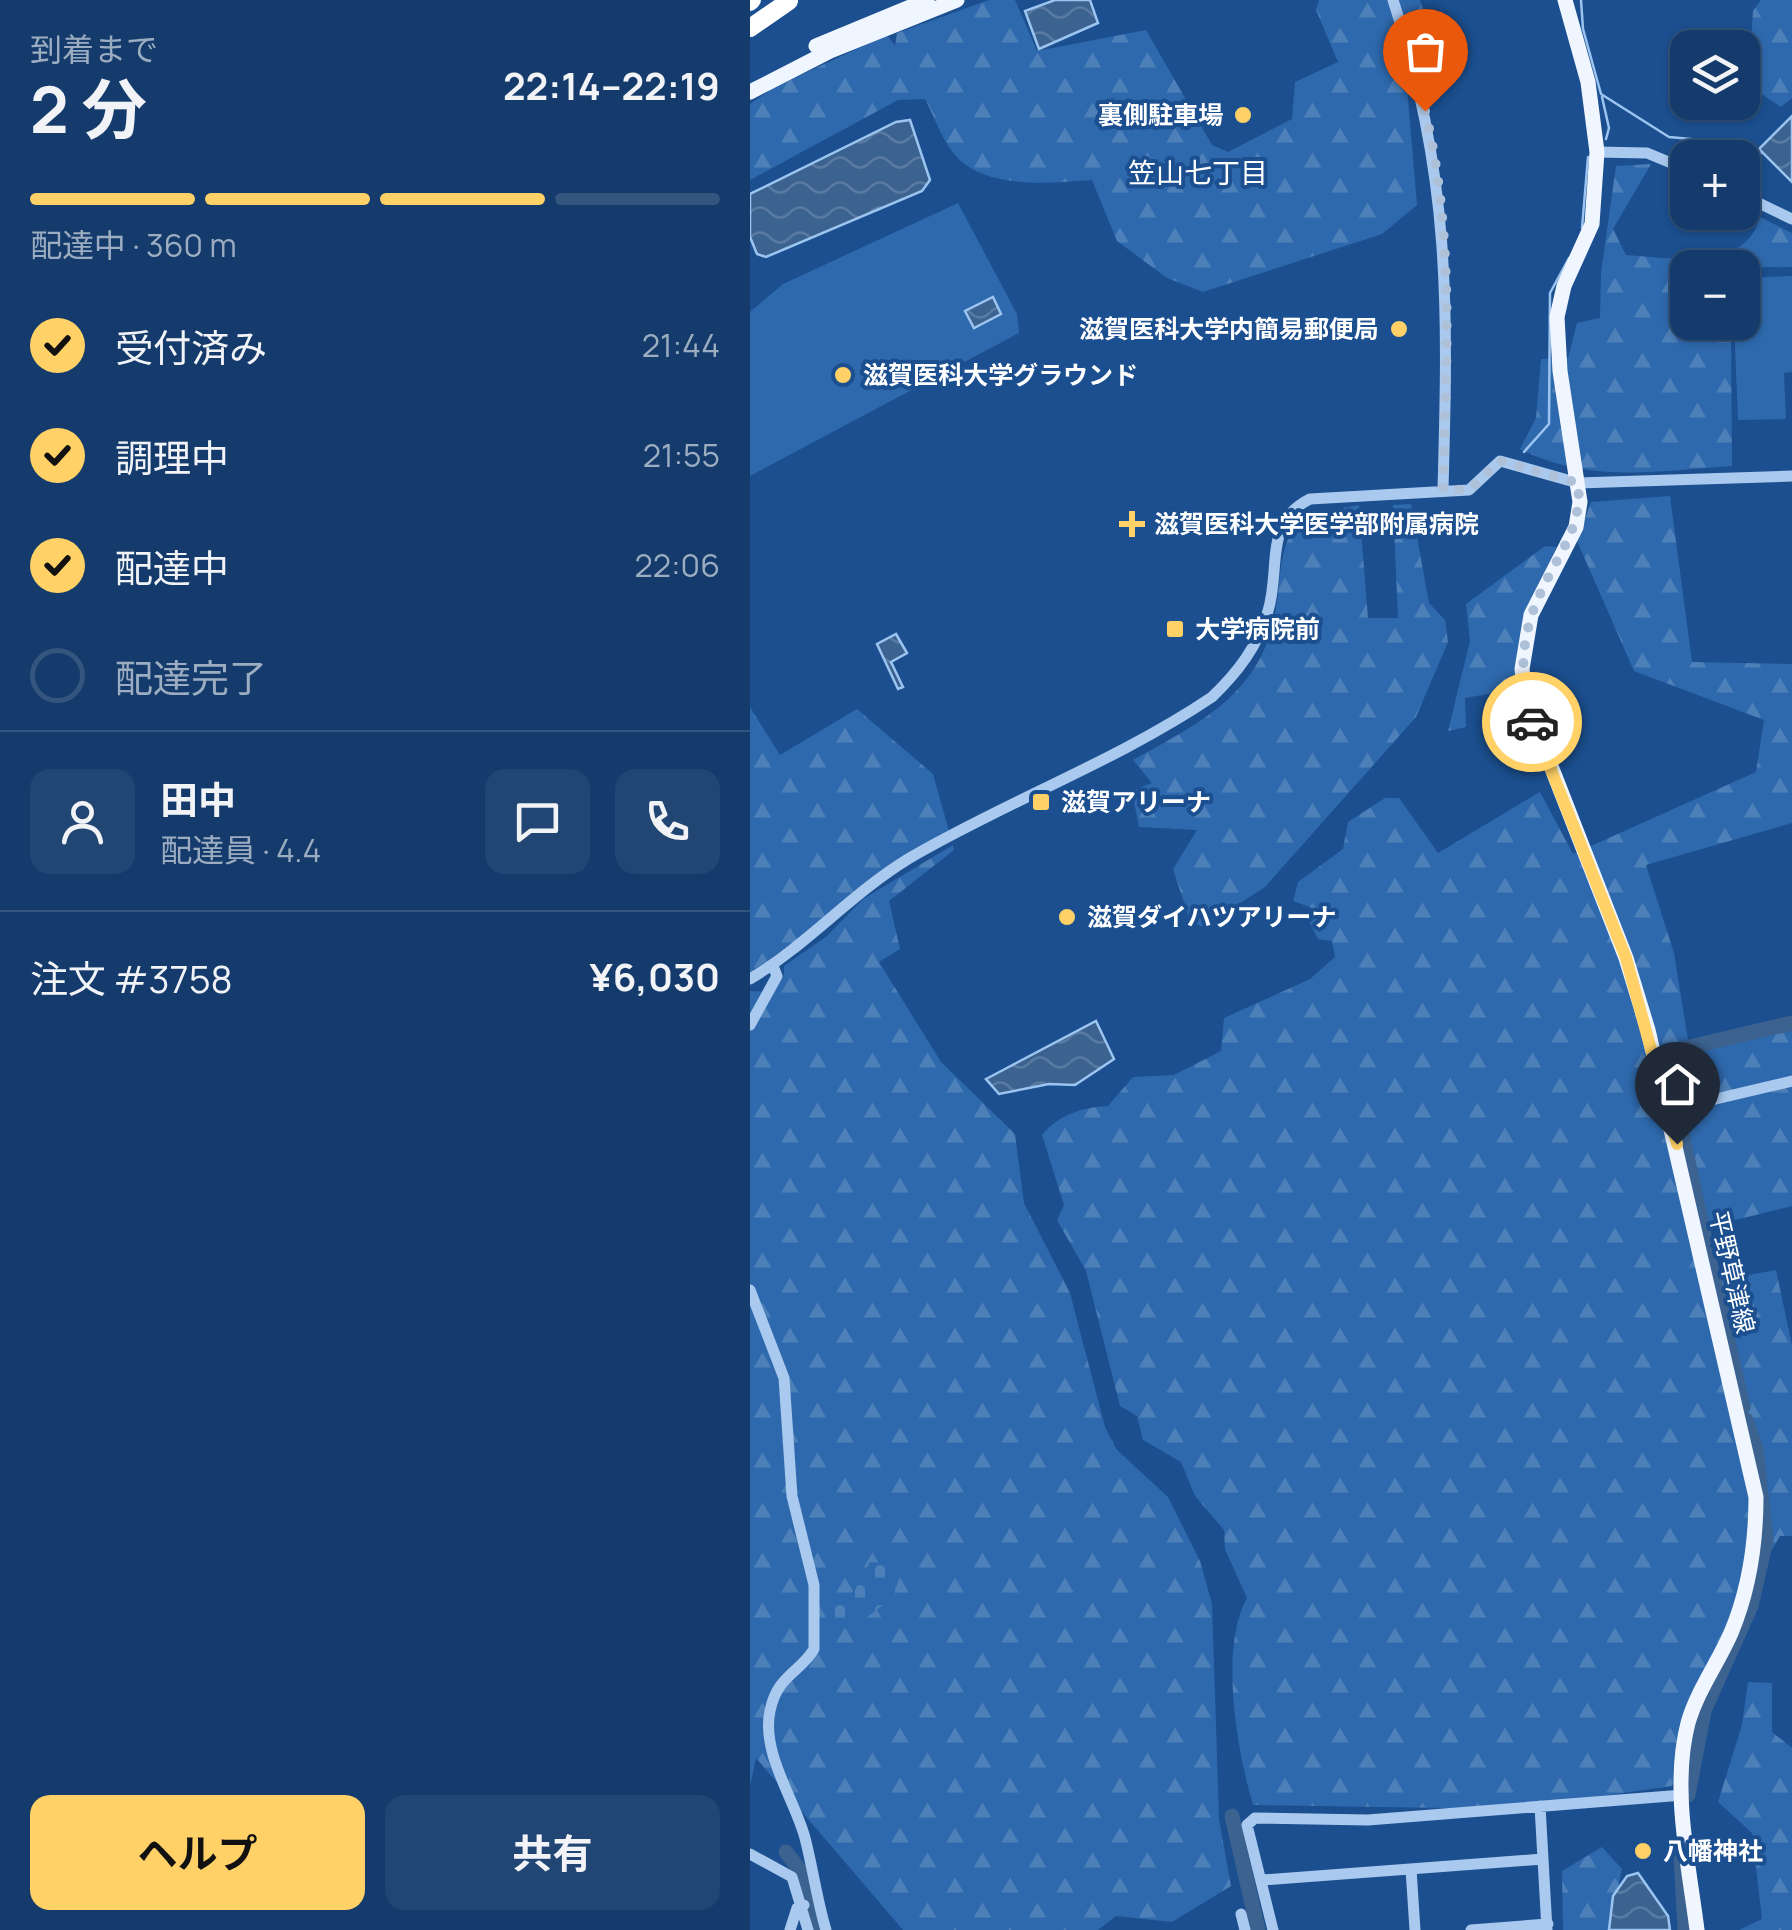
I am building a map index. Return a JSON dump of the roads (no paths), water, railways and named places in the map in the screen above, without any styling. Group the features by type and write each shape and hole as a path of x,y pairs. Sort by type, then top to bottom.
{"highway":[{"path":"750,28 789,1"}],"main road":[{"path":"750,80 847,32 927,0"},
{"path":"750,92 830,51 957,0"},
{"name":"平野草津線","path":"1565,0 1588,82 1597,152 1592,224 1564,286 1557,318 1564,408 1578,483 1576,526 1532,616 1522,670 1526,702 1626,958 1669,1110 1751,1470 1756,1514 1744,1594 1688,1724 1682,1795 1696,1930"}],"street":[{"path":"1394,0 1413,58 1439,181 1448,368 1443,489"},
{"path":"1597,152 1647,153 1670,163"},
{"path":"1760,204 1792,220"},
{"path":"750,980 910,858 1212,697 1236,674 1259,636 1274,588 1277,534 1294,506 1330,496 1469,490 1500,461 1578,483 1792,476"},
{"path":"750,1024 777,976 773,966"},
{"path":"1669,1110 1792,1081"},
{"path":"750,1290 784,1378 792,1496 814,1585 814,1650 785,1675 770,1720 792,1808 804,1835 826,1930"},
{"path":"1273,1930 1247,1825 1254,1818 1368,1820 1682,1795"},
{"path":"1471,1930 1548,1927 1540,1806"},
{"path":"750,1854 792,1877 808,1930"},
{"path":"1262,1880 1542,1859"},
{"path":"1411,1869 1416,1930"},
{"path":"790,1930 802,1906 818,1902"},
{"path":"1241,1914 1245,1930"}],"water":[{"path":"1055,0 1090,0 1098,23 1039,49 1025,11"},
{"path":"1792,116 1792,182 1760,150"},
{"path":"910,120 930,180 922,191 766,257 757,254 750,237 750,194 896,122"},
{"path":"993,297 1001,314 974,328 965,311"},
{"path":"896,634 907,653 891,662 903,687 898,689 877,644"},
{"path":"1096,1021 1114,1059 1075,1085 1049,1084 999,1094 986,1079"},
{"path":"1638,1873 1668,1916 1670,1930 1609,1930 1613,1896 1627,1876"}],"waterway":[{"path":"1581,0 1583,29 1601,94 1669,137 1692,140"},
{"path":"1602,97 1609,128 1606,139"},
{"path":"1582,228 1588,157"},
{"path":"1524,452 1549,424 1550,293 1569,258"},
{"path":"1674,1101 1666,1067 1681,1049 1792,1023"},
{"path":"1678,1115 1705,1240"},
{"path":"1708,1254 1743,1407"},
{"path":"1688,1795 1704,1711 1751,1606 1766,1541 1756,1449 1746,1420"},
{"path":"1232,1816 1258,1930"},
{"path":"786,1852 799,1869 816,1930"},
{"path":"1681,1857 1685,1930"}],"place":[{"name":"裏側駐車場","path":"1243,115"},
{"name":"滋賀医科大学内簡易郵便局","path":"1399,329"},
{"name":"滋賀医科大学グラウンド","path":"843,375"},
{"name":"滋賀医科大学医学部附属病院","path":"1132,524"},
{"name":"大学病院前","path":"1175,629"},
{"name":"滋賀アリーナ","path":"1041,802"},
{"name":"滋賀ダイハツアリーナ","path":"1067,917"},
{"name":"八幡神社","path":"1643,1851"}],"district":[{"name":"笠山七丁目","path":"1198,173"}]}
